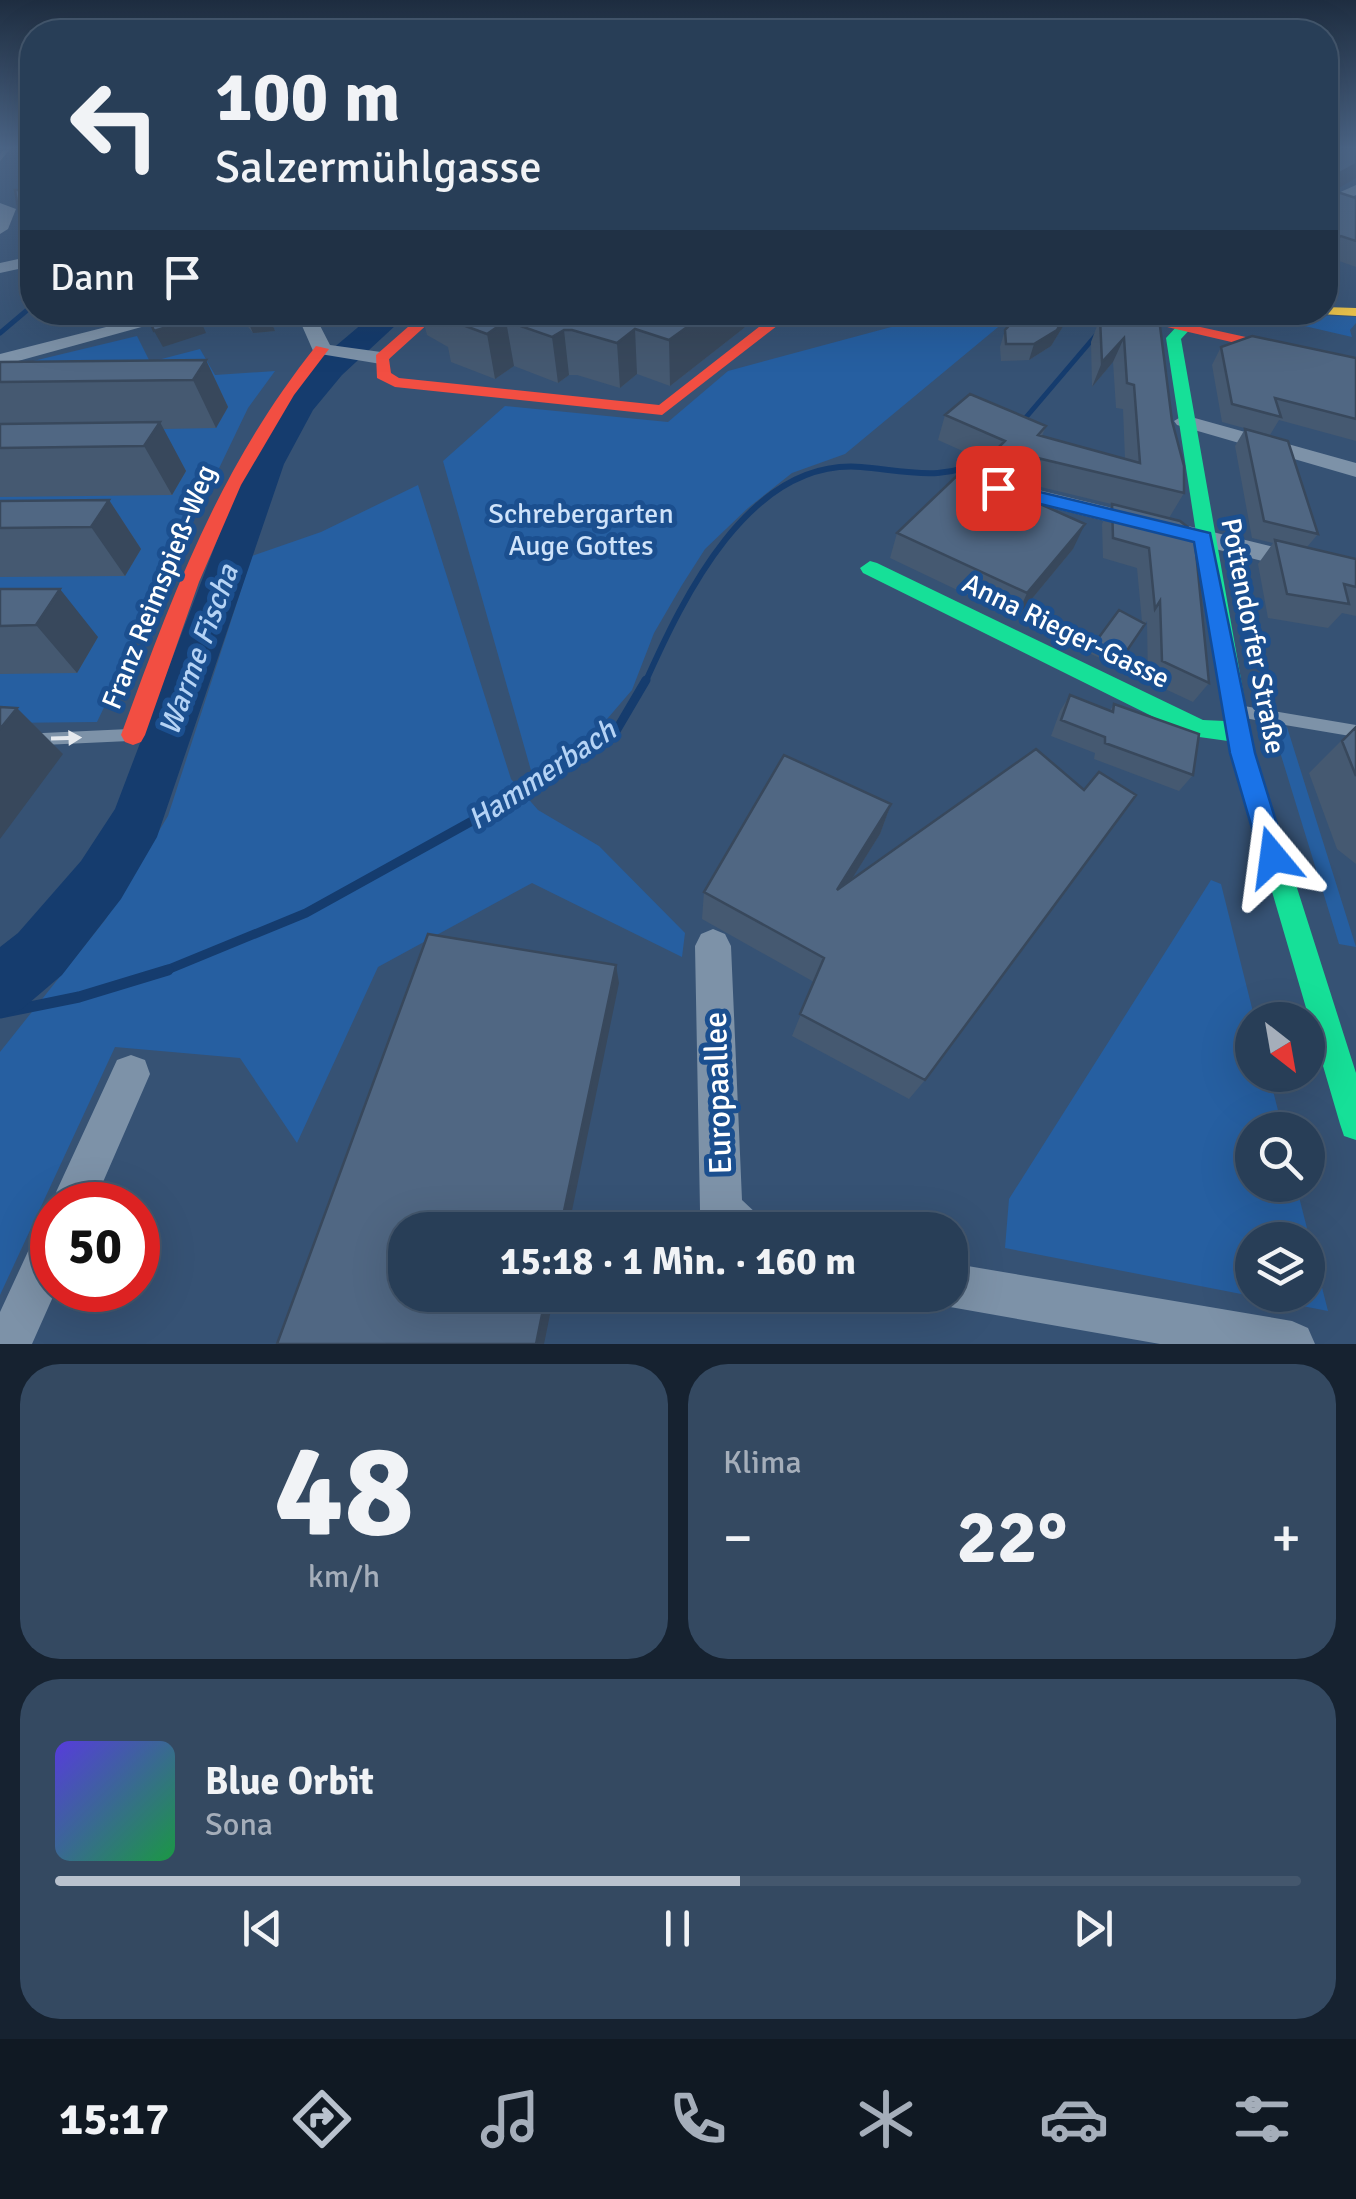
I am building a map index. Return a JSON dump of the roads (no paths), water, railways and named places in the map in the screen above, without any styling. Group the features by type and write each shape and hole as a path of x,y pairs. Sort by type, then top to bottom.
{"street":[{"path":"0,360 137,325"},
{"path":"312,325 327,350 372,357 416,325"},
{"path":"372,357 383,375 395,382 662,410 771,325"},
{"name":"Pottendorfer Straße","path":"1185,325 1173,338 1184,422 1237,721 1288,910 1354,1112"},
{"path":"1222,325 1356,366"},
{"path":"1234,325 1356,352"},
{"name":"Franz Reimspieß-Weg","path":"133,735 200,552 240,464 292,378 327,350"},
{"path":"1184,422 1356,470"},
{"path":"998,488 1356,576"},
{"name":"Anna Rieger-Gasse","path":"870,568 1200,730 1237,721"},
{"name":"Europaallee","path":"713,946 723,1212"},
{"path":"82,1182 131,1074"},
{"path":"968,1288 1292,1344"},
{"path":"9,1344 30,1297"}],"lane":[{"path":"1237,721 1356,730"},
{"path":"0,741 133,735"}],"waterway":[{"path":"0,333 20,316"},
{"name":"Warme Fischa","path":"0,987 40,954 101,880 138,820 265,464 297,407 330,368 380,325"},
{"name":"Hammerbach","path":"1022,422 1097,334"},
{"name":"Hammerbach","path":"645,683 679,612 725,540 753,509 785,485 821,470 861,467 941,473 988,457"},
{"name":"Hammerbach","path":"164,971 306,913 519,795 616,731 646,680"},
{"name":"Hammerbach","path":"164,971 168,970"},
{"name":"Hammerbach","path":"0,1013 79,997 164,971"}],"park label":[{"name":"Schrebergarten Auge Gottes","path":"581,530"}]}
